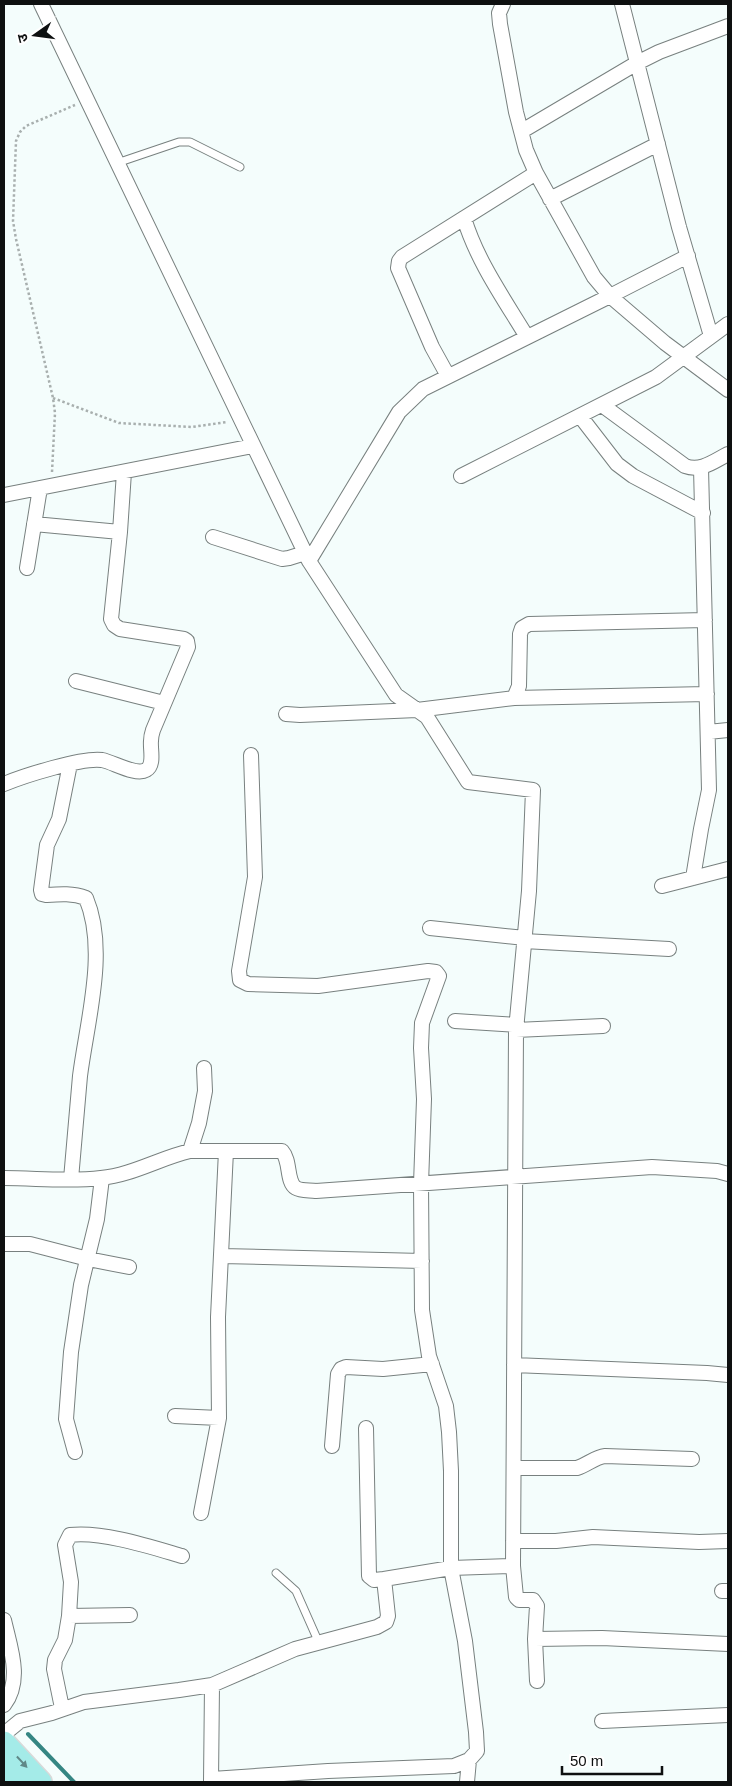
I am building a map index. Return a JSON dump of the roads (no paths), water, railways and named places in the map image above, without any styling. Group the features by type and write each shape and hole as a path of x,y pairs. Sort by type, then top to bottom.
{"main road":[{"path":"4,1742 41,1782"},
{"path":"4,1767 19,1782"}],"street":[{"path":"41,4 307,557 396,695 427,717 468,782 534,790 529,891 516,1028 513,1566 516,1597 519,1600 533,1600 536,1604 537,1681"},
{"path":"503,4 499,13 500,24 526,150 536,173 594,277 610,296 665,344 728,390"},
{"path":"622,4 688,256 711,336"},
{"path":"522,131 637,63 659,52 728,26"},
{"path":"550,199 658,144"},
{"path":"448,376 432,347 398,268 399,261 402,257 536,173"},
{"path":"464,218 469,237 527,337"},
{"path":"307,557 399,412 423,389 688,256"},
{"path":"462,476 656,377 728,324"},
{"path":"602,404 685,466 692,469 701,468 728,454"},
{"path":"580,416 617,464 633,476 702,513"},
{"path":"4,496 253,446"},
{"path":"693,878 709,790 701,468"},
{"path":"4,784 82,761 102,760 138,772 150,767 153,730 188,648 187,642 184,639 120,629 111,620 124,472"},
{"path":"27,568 34,524 46,487"},
{"path":"34,524 120,532"},
{"path":"213,537 282,559 307,557"},
{"path":"514,698 519,686 520,634 522,628 530,624 705,620"},
{"path":"76,681 164,703"},
{"path":"286,714 417,710 514,698 707,694"},
{"path":"708,732 728,730"},
{"path":"212,1685 212,1781 328,1771 454,1766 469,1760 477,1751 465,1641 451,1568 451,1471 446,1406 432,1364 422,1310 424,1099 421,1048 422,1023 439,976 436,972 428,971 310,987 248,984 240,980 239,971 255,870 251,756"},
{"path":"70,764 59,819 47,845 41,890 42,894 46,895 68,894 86,898 93,920 97,951 80,1076 71,1179"},
{"path":"662,886 728,869"},
{"path":"430,928 525,940 670,949"},
{"path":"455,1021 516,1028 602,1026"},
{"path":"190,1151 199,1123 205,1091 204,1068"},
{"path":"4,1178 102,1178 146,1167 171,1156 190,1151 282,1151 286,1155 292,1184 297,1189 316,1190 344,1190 652,1167 717,1171 728,1174"},
{"path":"201,1513 219,1418 218,1317 226,1151"},
{"path":"75,1452 66,1419 71,1352 81,1285 96,1219 102,1178"},
{"path":"4,1244 30,1244 129,1267"},
{"path":"221,1256 422,1261"},
{"path":"332,1446 338,1374 341,1369 383,1369 432,1364"},
{"path":"514,1365 728,1375"},
{"path":"175,1416 219,1418"},
{"path":"366,1428 369,1576 374,1580 451,1568 513,1566"},
{"path":"514,1468 577,1468 584,1466 599,1456 692,1459"},
{"path":"62,1708 54,1669 55,1660 65,1640 69,1616 71,1582 65,1545 70,1535 78,1534 146,1545 182,1556"},
{"path":"513,1541 593,1537 699,1542 728,1541"},
{"path":"4,1734 20,1721 84,1702 212,1685 296,1649 377,1626 386,1622 388,1616 384,1579"},
{"path":"69,1616 130,1615"},
{"path":"4,1620 15,1668 13,1685 4,1704"},
{"path":"535,1639 602,1638 728,1644"},
{"path":"602,1721 728,1715"},
{"path":"467,1782 469,1760"}],"lane":[{"path":"117,162 179,142 190,142 240,167"},
{"path":"276,1573 296,1591 319,1643"}],"waterway":[{"path":"28,1734 74,1782"}]}
